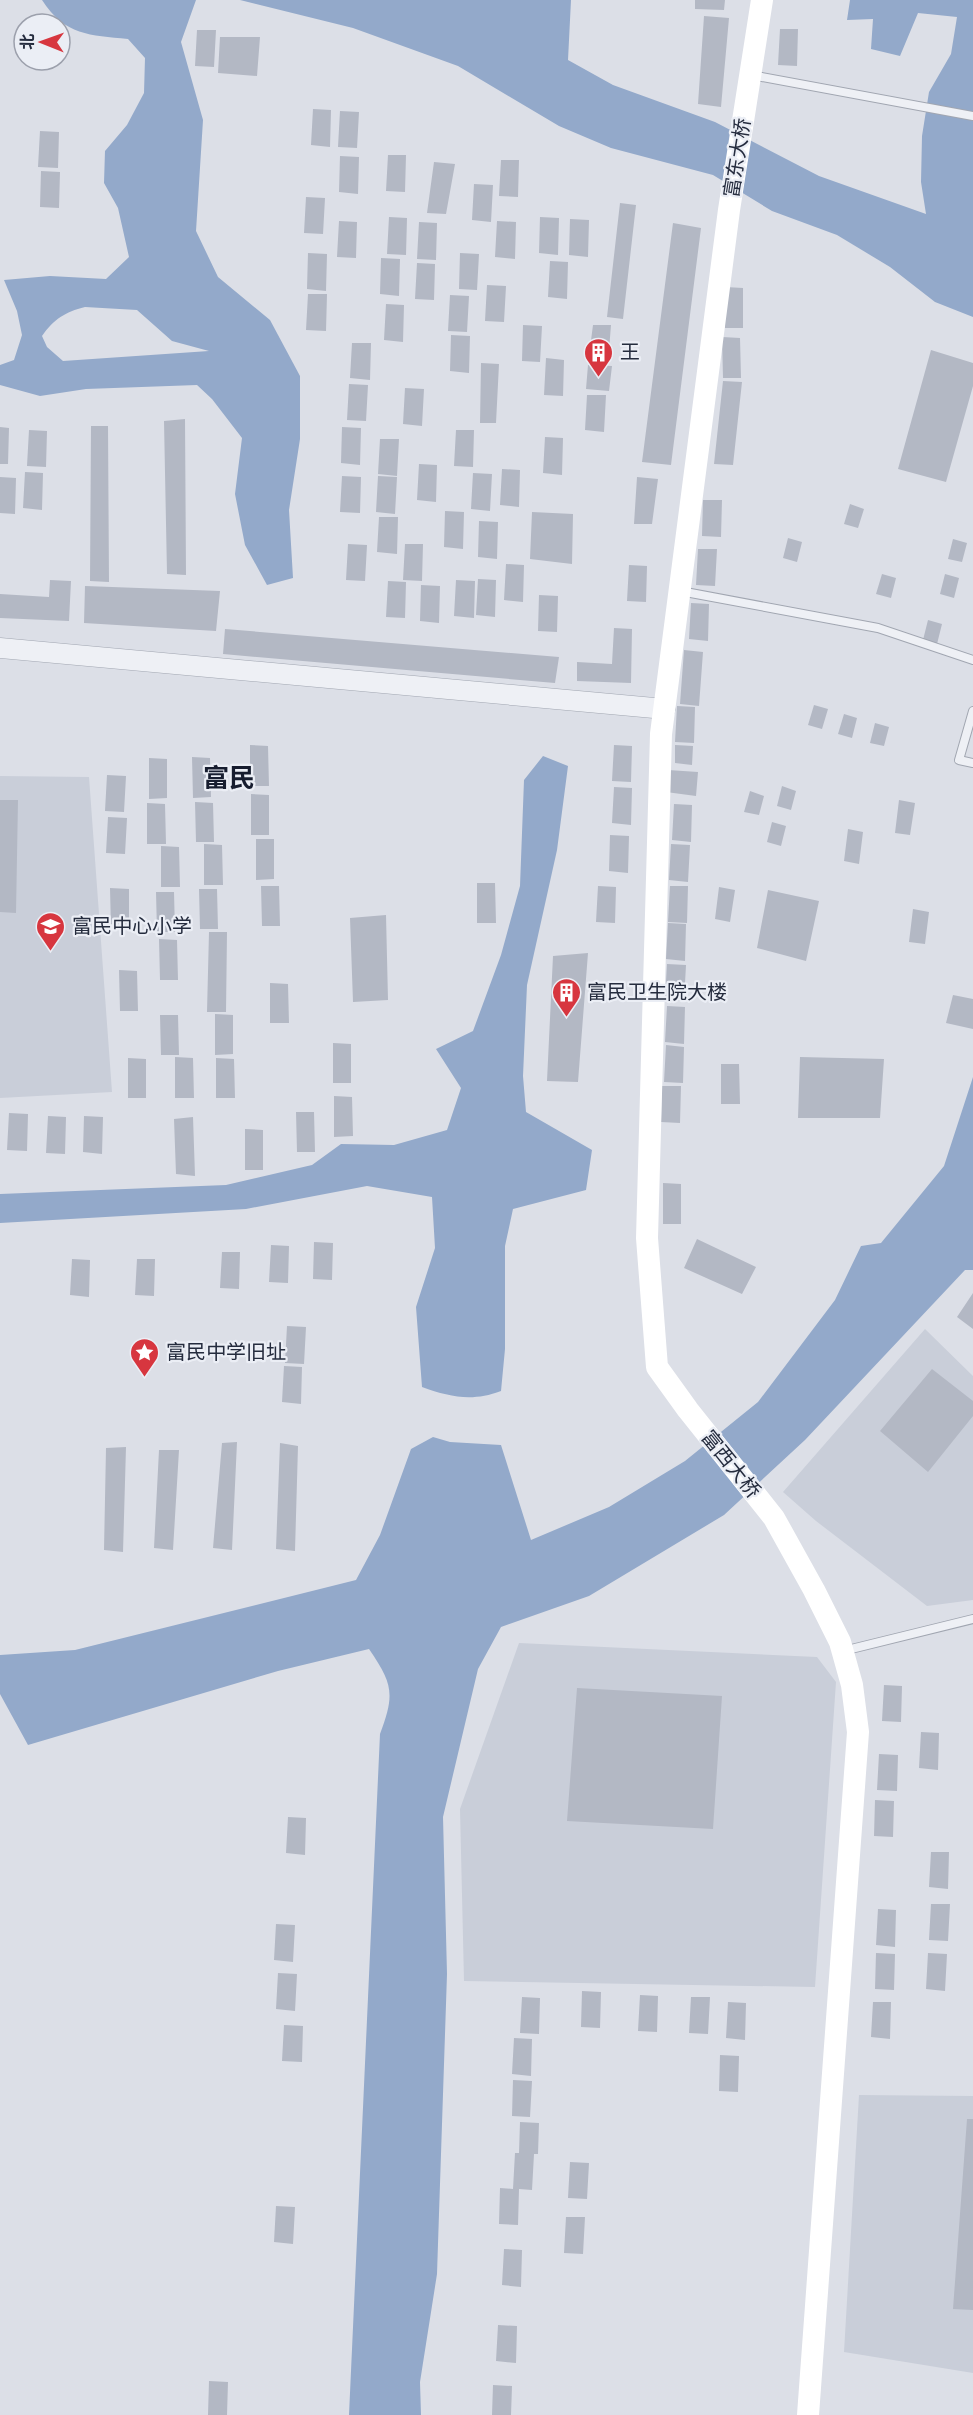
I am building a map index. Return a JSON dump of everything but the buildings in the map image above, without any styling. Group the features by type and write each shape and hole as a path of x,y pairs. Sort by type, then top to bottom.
{"main road":[{"name":"富东大桥","path":"665,709 729,210 762,0"},
{"name":"富西大桥","path":"665,709 661,734 647,1238 657,1367 688,1410 774,1518 814,1590 842,1651 852,1685 858,1732 808,2415"}],"street":[{"path":"0,648 665,709"}],"lane":[{"path":"751,74 973,116"},
{"path":"680,591 878,628 973,660"},
{"path":"973,711 959,760 973,763"},
{"path":"842,1651 973,1619"}],"shaded area":[{"name":"富民中心小学","path":"0,776 89,777 112,1092 0,1098"},
{"path":"925,1329 973,1376 973,1600 927,1606 816,1521 783,1492"},
{"path":"519,1643 817,1657 836,1682 815,1987 464,1981 460,1809"},
{"path":"859,2095 973,2096 973,2373 844,2352"}],"water":[{"path":"42,0 196,0 181,42 203,120 196,231 218,277 270,320 300,376 300,439 289,510 293,578 267,585 245,545 235,494 242,438 212,399 197,385 86,389 40,396 0,385 0,365 14,360 22,335 17,311 4,280 50,276 106,279 129,257 118,208 104,183 105,151 127,125 144,93 145,58 128,39 79,32 72,28 72,12 51,12","holes":["85,307 137,310 172,341 209,351 63,361 47,347 42,336 60,317"]},
{"path":"240,0 571,0 568,60 613,85 715,122 819,176 926,214 921,182 922,136 929,92 951,54 957,17 918,13 900,56 871,49 873,19 847,20 850,0 973,0 973,317 935,302 890,267 837,235 772,211 713,175 611,148 559,126 458,66 353,28"},
{"path":"543,756 568,766 557,850 527,985 523,1076 526,1112 592,1150 586,1190 513,1209 505,1246 505,1349 501,1391 480,1396 461,1397 422,1387 416,1307 435,1248 432,1197 367,1186 246,1209 0,1223 0,1194 226,1185 312,1165 341,1144 394,1145 447,1130 461,1088 436,1049 473,1031 501,955 520,886 524,780"},
{"path":"973,1077 973,1270 965,1270 805,1440 724,1515 589,1596 501,1627 478,1669 443,1817 447,1974 437,2274 420,2382 421,2415 349,2415 380,1734 389,1699 389,1690 383,1671 369,1649 278,1671 28,1745 0,1694 0,1655 75,1650 356,1580 380,1535 411,1449 433,1437 450,1442 501,1445 531,1540 609,1507 685,1461 758,1402 835,1300 861,1246 881,1243 944,1166"}],"place":[{"name":"王","path":"599,378"},
{"name":"富民中心小学","path":"51,952"},
{"name":"富民卫生院大楼","path":"566,1018"},
{"name":"富民中学旧址","path":"145,1378"}],"district":[{"name":"富民","path":"229,778"}]}
